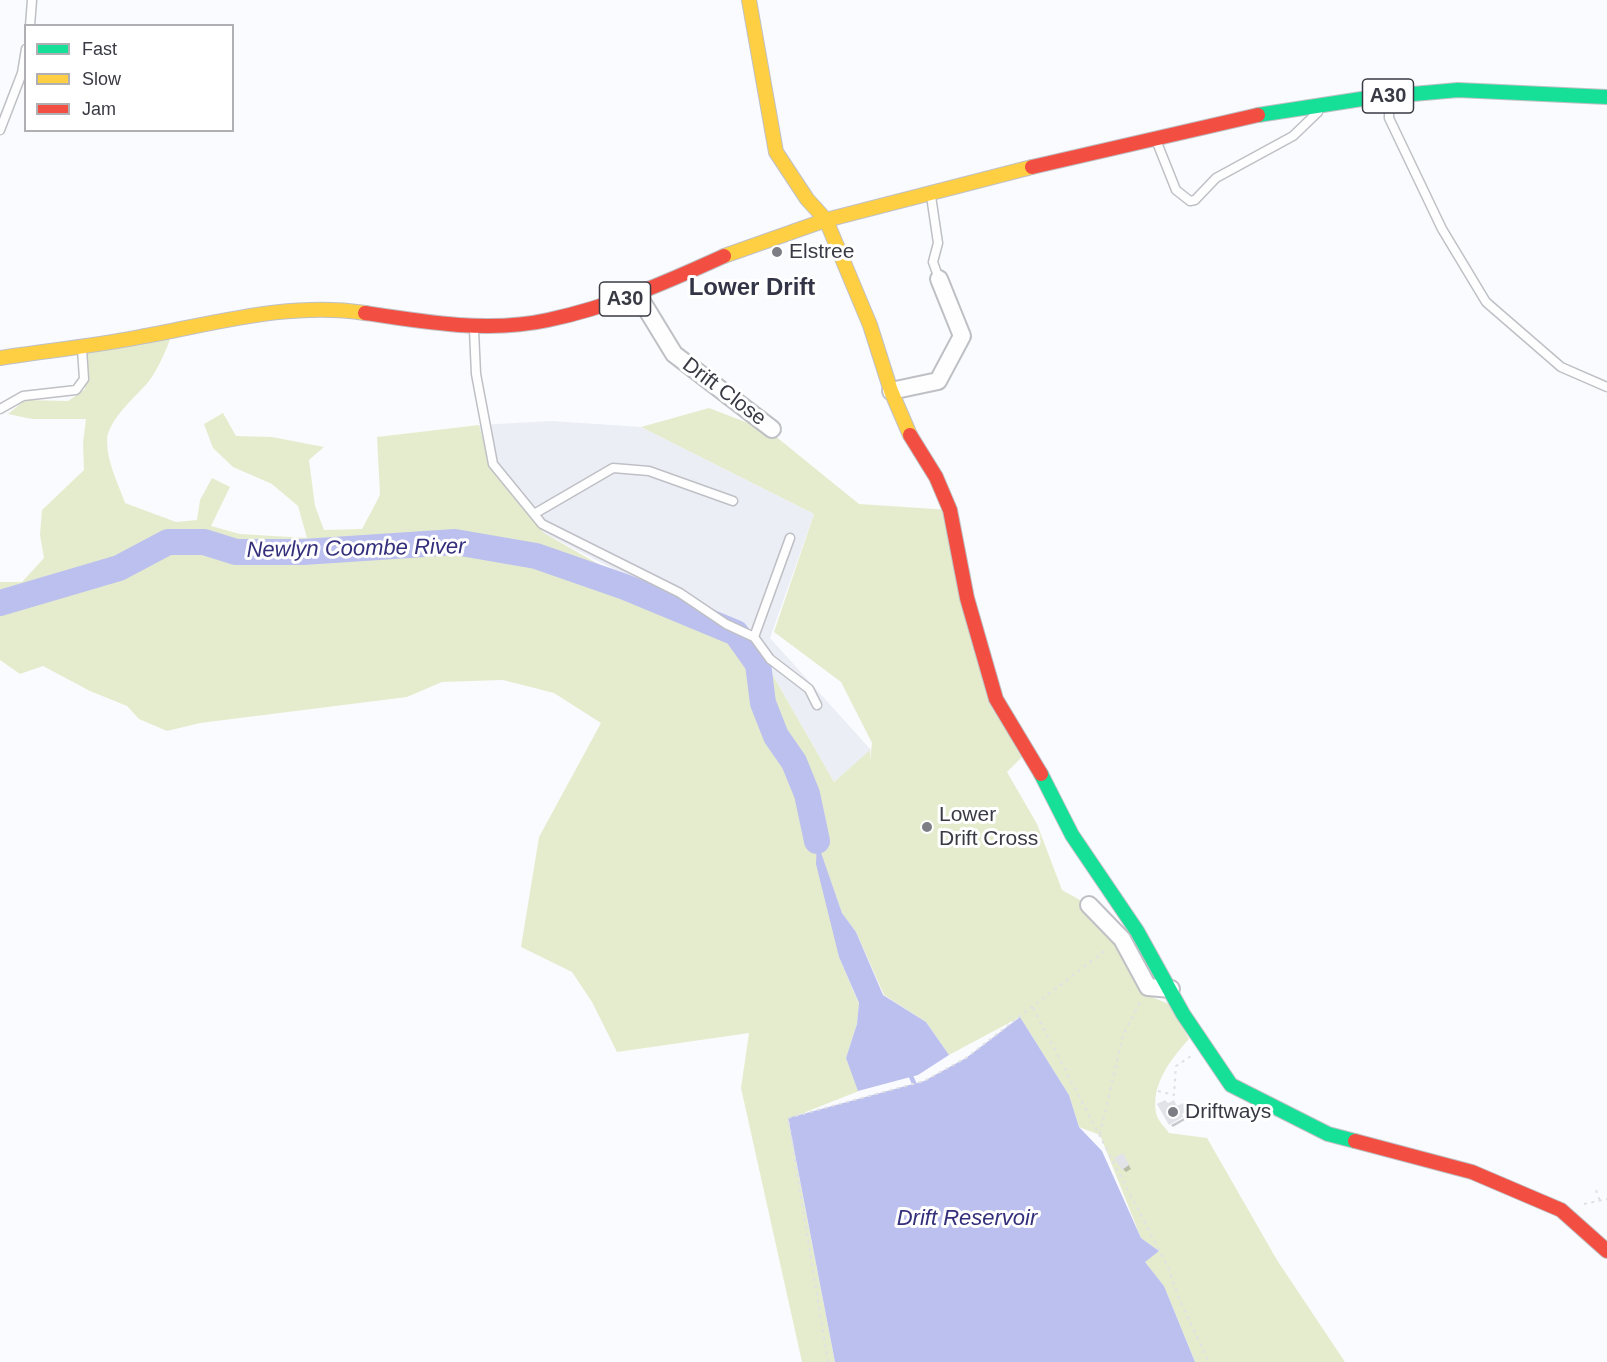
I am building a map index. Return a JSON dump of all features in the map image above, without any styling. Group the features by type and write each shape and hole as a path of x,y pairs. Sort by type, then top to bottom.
{"main road":[{"path":"749,0 776,152 807,199 826,220 870,325 891,391 913,442 936,477 950,510 968,598 996,699 1029,750 1072,835 1137,931 1183,1014 1232,1085 1270,1107 1328,1134 1472,1172 1561,1210 1607,1251"},
{"name":"A30","path":"0,358 82,346 253,315 309,310 362,312 411,320 474,326 546,321 638,295 739,250 826,220 1155,137 1272,112 1389,96 1458,90 1607,97"}],"street":[{"path":"891,391 938,381 962,336 939,279"},
{"name":"Drift Close","path":"638,295 674,354 772,429"},
{"path":"1089,905 1122,939 1148,987 1171,989"}],"lane":[{"path":"30,24 32,0"},
{"path":"0,130 22,73 24,61"},
{"path":"1389,96 1389,118 1442,229 1486,302 1561,367 1607,387"},
{"path":"1155,137 1176,190 1190,201 1195,200 1222,174 1300,132 1324,104"},
{"path":"931,192 938,243 933,262 939,279"},
{"path":"474,326 476,374 494,464 542,524 680,593 726,624 754,637 770,659 809,689 817,705"},
{"path":"0,409 23,396 76,390 84,379 82,346"},
{"path":"534,514 613,468 649,471 733,501"},
{"path":"754,637 790,538"}],"path":[{"path":"828,1362 788,1118 924,1081 966,1058 1071,979 1092,959 1122,939"},
{"path":"1100,1134 1123,1035 1148,987"},
{"path":"1033,1008 1100,1134 1171,1277 1209,1362"},
{"path":"1158,1091 1174,1095 1176,1066 1206,1046"},
{"path":"1596,1190 1600,1201"}],"shaded area":[{"path":"552,421 641,427 814,514 770,638 871,750 834,782 763,658 735,632 544,533 490,465 479,425"}],"green space":[{"path":"173,331 153,375 117,417 108,433 109,457 125,503 176,522 197,520 200,500 212,478 230,487 211,526 240,534 307,538 298,506 272,484 233,467 213,448 204,424 223,413 236,436 272,437 324,447 309,460 315,506 324,530 362,529 380,495 377,437 479,425 490,465 544,533 763,658 834,782 870,750 870,760 872,743 841,682 774,632 814,514 641,427 709,408 769,431 859,504 950,510 996,699 1029,750 1007,772 1037,824 1062,890 1089,905 1122,939 1152,997 1171,1005 1189,1039 1169,1064 1159,1082 1155,1102 1158,1118 1169,1133 1207,1138 1277,1260 1345,1362 1195,1362 1164,1286 1144,1261 1159,1251 1141,1238 1100,1135 1079,1127 1069,1095 1020,1017 949,1055 926,1022 884,995 856,932 842,913 820,851 839,957 859,1004 857,1024 846,1058 859,1091 788,1119 835,1362 802,1362 741,1088 749,1033 617,1052 592,1002 572,972 521,947 539,837 601,723 554,693 503,680 442,682 407,697 200,723 167,731 139,719 127,706 90,691 43,666 20,674 0,660 0,582 22,582 44,558 40,535 42,510 84,470 83,443 86,419 32,419 8,414 25,400 68,401 85,389 82,346"}],"water":[{"path":"817,841 842,913 856,932 883,995 926,1022 949,1055 918,1075 858,1091 846,1058 857,1024 859,1003 839,957 816,864"},
{"name":"Drift Reservoir","path":"1020,1017 1069,1095 1079,1127 1102,1151 1141,1238 1159,1251 1145,1262 1164,1286 1195,1362 835,1362 788,1118 924,1081 966,1058"}],"building":[{"name":"Driftways","path":"1165,1100 1168,1103 1174,1100 1177,1106 1183,1103 1187,1111 1182,1114 1183,1117 1169,1125 1157,1104"},
{"path":"1123,1153 1129,1165 1122,1170 1114,1158"}],"waterway":[{"name":"Newlyn Coombe River","path":"0,603 119,568 168,542 204,542 236,552 303,552 455,542 536,556 625,587 736,633 758,664 763,703 776,736 794,762 807,794 817,841"},
{"path":"909,1072 914,1083"}],"traffic: fast":[{"path":"1258,115 1368,98 1458,90 1607,97"},
{"path":"1041,774 1072,835 1137,931 1183,1014 1231,1085 1328,1134 1355,1141"}],"traffic: slow":[{"path":"749,0 776,152 807,199 826,220 870,325 891,391 910,435"},
{"path":"724,256 826,220 1032,167"},
{"path":"0,358 105,343 280,312 337,310 365,313"}],"traffic: jam":[{"path":"1032,167 1258,115"},
{"path":"365,313 456,325 526,324 571,315 616,301 724,256"},
{"path":"910,435 936,477 950,510 967,598 996,699 1041,774"},
{"path":"1355,1141 1472,1172 1561,1210 1607,1251"}],"place":[{"name":"Elstree","path":"777,252"},
{"name":"Lower Drift Cross","path":"927,827"},
{"name":"Driftways","path":"1173,1112"}],"district":[{"name":"Lower Drift","path":"752,288"}]}
